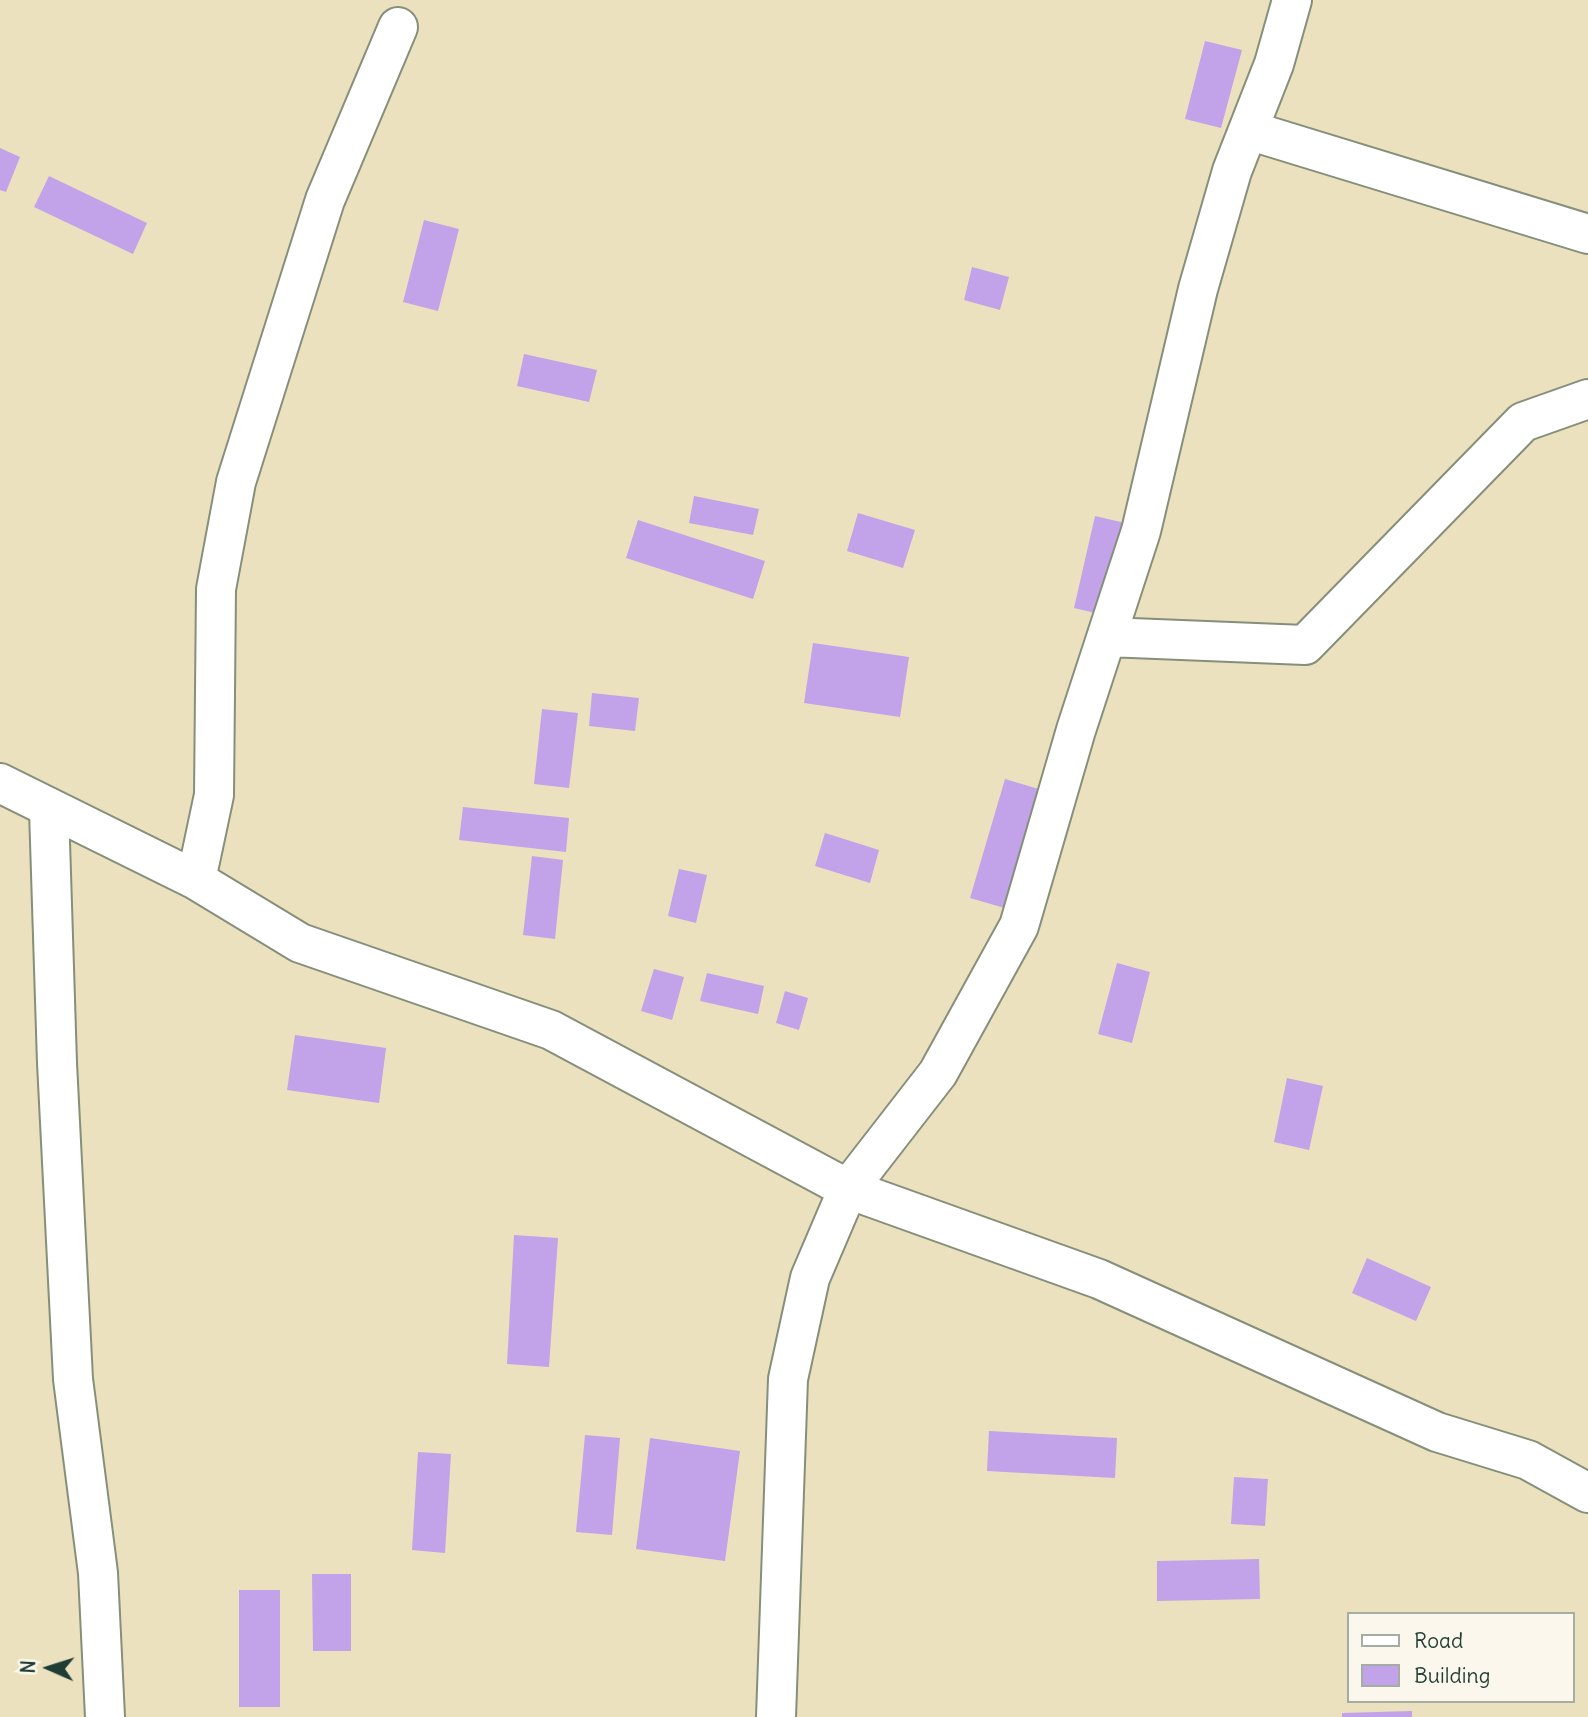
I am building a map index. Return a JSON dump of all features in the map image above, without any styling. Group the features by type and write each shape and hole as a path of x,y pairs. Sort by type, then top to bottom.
{"street":[{"path":"776,1717 788,1379 810,1278 848,1189 938,1073 1019,926 1141,531 1198,289 1232,171 1274,64 1292,0"},
{"path":"196,880 214,795 216,589 236,482 325,200 398,27"},
{"path":"1248,130 1588,234"},
{"path":"1107,637 1305,645 1523,422 1588,400"},
{"path":"0,783 49,810 196,880 300,943 551,1030 848,1189 1098,1279 1437,1432 1528,1460 1588,1493"},
{"path":"49,810 57,1063 73,1378 98,1573 106,1717"}],"building":[{"path":"1205,41 1242,50 1221,128 1185,119"},
{"path":"0,148 20,157 6,192 0,190"},
{"path":"49,176 147,223 133,254 34,207"},
{"path":"424,220 459,229 438,311 403,302"},
{"path":"972,267 1009,277 1000,310 964,300"},
{"path":"524,354 597,370 589,402 517,386"},
{"path":"694,496 759,509 753,535 689,523"},
{"path":"858,513 915,530 903,568 847,551"},
{"path":"1095,516 1125,523 1104,615 1074,608"},
{"path":"638,520 765,561 753,599 626,558"},
{"path":"813,643 909,657 900,717 804,703"},
{"path":"592,693 639,698 635,731 589,726"},
{"path":"542,709 578,713 569,788 534,784"},
{"path":"1005,779 1042,790 1008,909 970,898"},
{"path":"463,807 569,818 566,852 459,840"},
{"path":"825,833 879,850 870,883 815,866"},
{"path":"532,856 563,860 555,939 523,935"},
{"path":"679,869 707,875 696,923 668,916"},
{"path":"1117,963 1150,972 1132,1043 1098,1034"},
{"path":"654,969 684,977 672,1020 641,1011"},
{"path":"707,973 764,986 758,1014 700,1001"},
{"path":"785,991 808,998 799,1030 776,1023"},
{"path":"295,1035 386,1048 379,1103 287,1090"},
{"path":"1287,1078 1323,1086 1309,1150 1274,1142"},
{"path":"514,1235 558,1238 549,1367 507,1364"},
{"path":"1367,1258 1431,1287 1416,1321 1352,1293"},
{"path":"989,1431 1117,1438 1115,1478 987,1471"},
{"path":"585,1435 620,1438 612,1535 576,1532"},
{"path":"650,1438 740,1451 725,1561 636,1549"},
{"path":"418,1452 451,1454 445,1553 412,1550"},
{"path":"1234,1477 1268,1479 1265,1526 1231,1524"},
{"path":"1259,1559 1260,1599 1157,1601 1157,1561"},
{"path":"312,1574 351,1574 351,1651 313,1651"},
{"path":"239,1590 280,1590 280,1707 239,1707"},
{"path":"1412,1711 1412,1717 1342,1717 1342,1713"}]}
